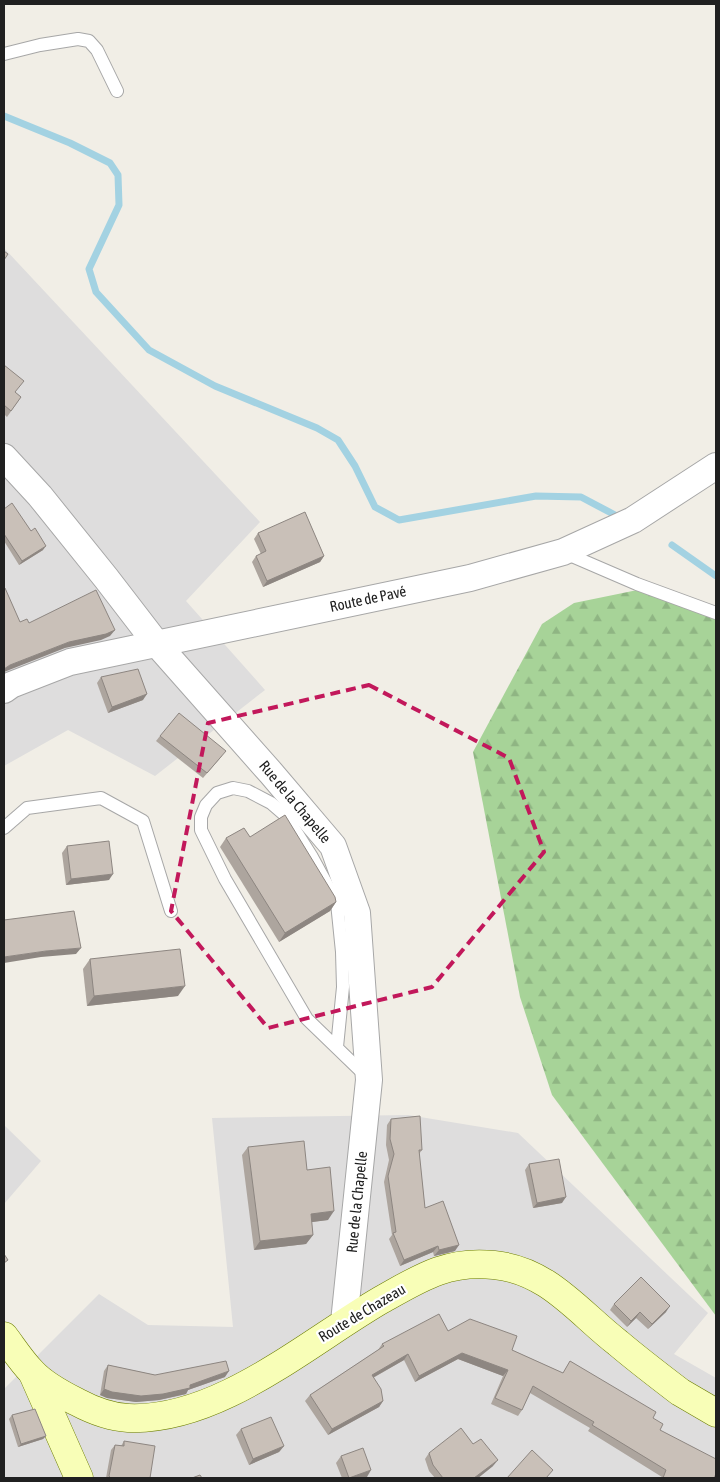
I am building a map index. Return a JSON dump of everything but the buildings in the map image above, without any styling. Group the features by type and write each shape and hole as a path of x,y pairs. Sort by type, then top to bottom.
{"main road":[{"name":"Route de Chazeau","path":"4,1336 32,1373 60,1394 84,1406 127,1418 170,1414 215,1400 281,1365 344,1322 427,1274 450,1267 492,1265 515,1268 552,1287 616,1342 682,1392 716,1413"},
{"path":"32,1373 79,1478"}],"street":[{"name":"Rue de la Chapelle","path":"4,457 40,496 156,643 271,773 332,846 357,914 369,1080 344,1322"},
{"name":"Route de Pavé","path":"4,690 11,685 70,662 470,578 563,552 633,520 716,466"}],"lane":[{"path":"4,54 40,45 78,39 89,41 97,50 117,91"},
{"path":"563,552 637,584 716,613"},
{"path":"337,1048 343,978 337,903 312,857 286,816 271,803 248,791 234,788 217,793 206,805 201,817 201,830 225,879 307,1019 369,1080"},
{"path":"4,828 27,808 101,798 143,821 170,911"}],"highlighted area":[{"path":"369,685 509,758 544,852 432,987 268,1028 171,911 208,723"}],"shaded area":[{"path":"4,248 260,522 186,601 265,690 155,776 68,730 4,766"},
{"path":"408,1115 518,1133 708,1313 674,1354 716,1378 716,1478 4,1478 4,1389 99,1294 148,1325 233,1327 212,1118"},
{"path":"4,1125 41,1161 4,1204"}],"green space":[{"path":"657,586 716,612 716,1316 552,1095 520,997 473,752 542,624 574,603"}],"waterway":[{"path":"4,116 70,143 110,163 118,175 119,205 89,269 96,292 149,350 215,386 317,428 338,440 355,466 375,507 399,520 536,496 581,497 615,515"},
{"path":"672,545 716,576"}]}
